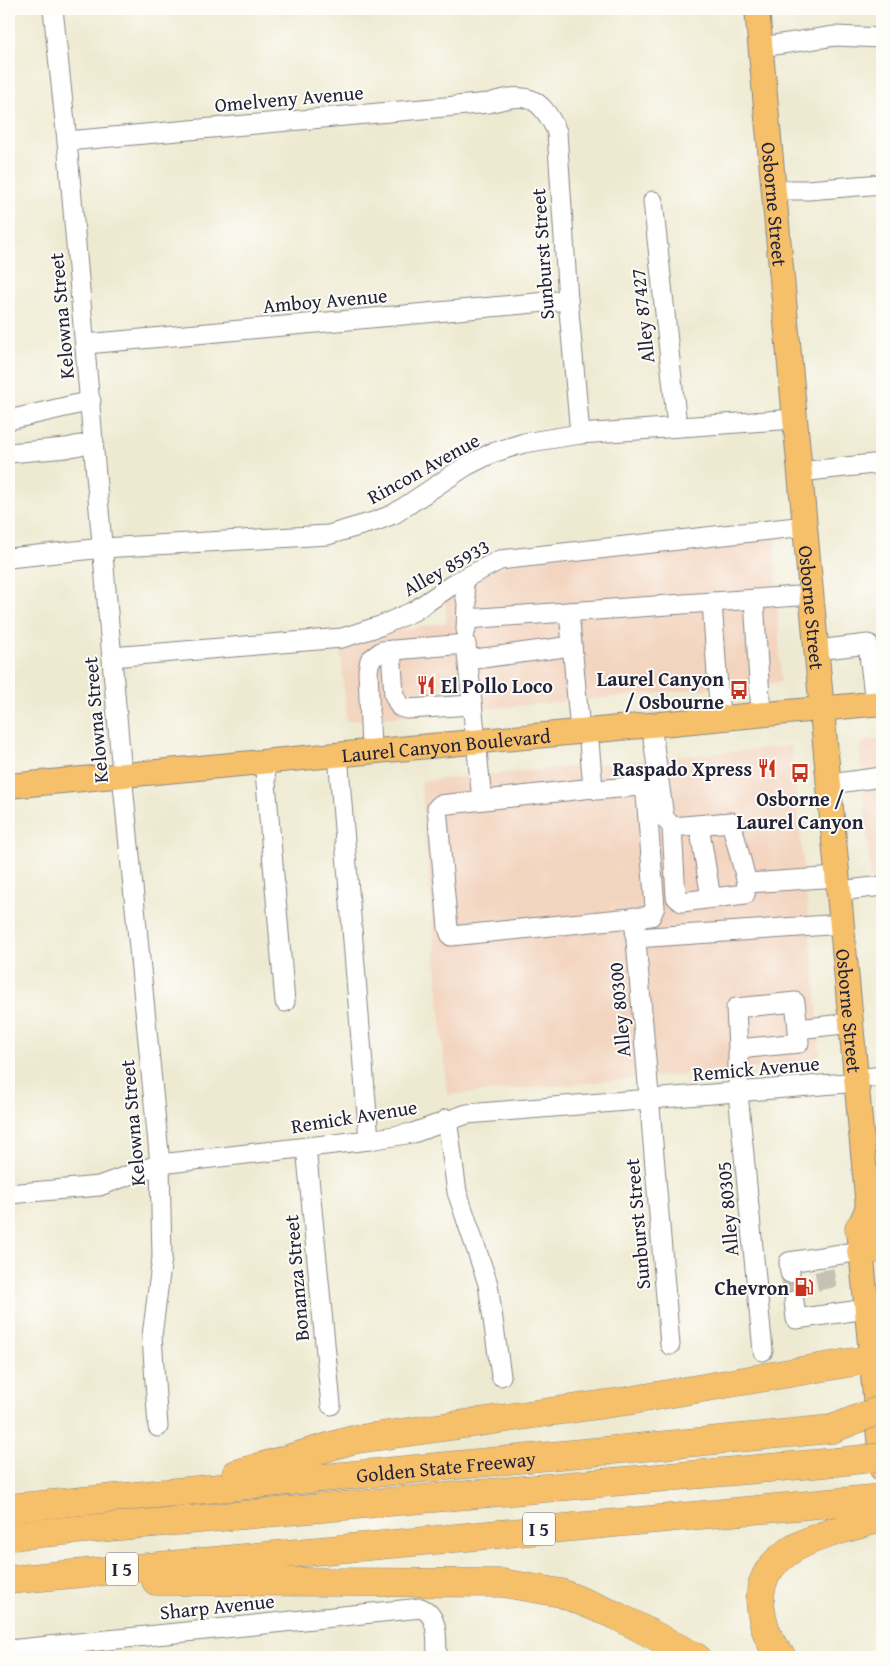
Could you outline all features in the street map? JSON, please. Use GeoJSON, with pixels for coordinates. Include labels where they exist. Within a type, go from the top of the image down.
{"type":"FeatureCollection","features":[{"type":"Feature","properties":{"kind":"highway"},"geometry":{"type":"LineString","coordinates":[[173,1493],[352,1440],[627,1401],[871,1359]]}},
{"type":"Feature","properties":{"kind":"highway"},"geometry":{"type":"LineString","coordinates":[[832,1429],[882,1409]]}},
{"type":"Feature","properties":{"kind":"highway","name":"Golden State Freeway"},"geometry":{"type":"LineString","coordinates":[[9,1508],[882,1424]]}},
{"type":"Feature","properties":{"kind":"highway"},"geometry":{"type":"LineString","coordinates":[[9,1536],[882,1457]]}},
{"type":"Feature","properties":{"kind":"highway","name":"I 5"},"geometry":{"type":"LineString","coordinates":[[9,1580],[235,1557],[843,1500],[882,1498]]}},
{"type":"Feature","properties":{"kind":"highway"},"geometry":{"type":"LineString","coordinates":[[782,1657],[773,1648],[764,1627],[760,1605],[768,1571],[787,1551],[812,1539],[882,1518]]}},
{"type":"Feature","properties":{"kind":"highway"},"geometry":{"type":"LineString","coordinates":[[9,1552],[205,1536],[235,1557]]}},
{"type":"Feature","properties":{"kind":"highway"},"geometry":{"type":"LineString","coordinates":[[9,1580],[503,1583],[561,1593],[615,1615],[696,1657]]}},
{"type":"Feature","properties":{"kind":"main road","name":"Osborne Street"},"geometry":{"type":"LineString","coordinates":[[757,9],[857,1080],[874,1230],[867,1309],[882,1470]]}},
{"type":"Feature","properties":{"kind":"main road","name":"Laurel Canyon Boulevard"},"geometry":{"type":"LineString","coordinates":[[9,786],[264,760],[879,703]]}},
{"type":"Feature","properties":{"kind":"street","name":"Kelowna Street"},"geometry":{"type":"LineString","coordinates":[[53,9],[86,344],[122,774],[160,1164],[162,1258],[152,1336],[158,1427]]}},
{"type":"Feature","properties":{"kind":"street"},"geometry":{"type":"LineString","coordinates":[[761,47],[835,36],[882,38]]}},
{"type":"Feature","properties":{"kind":"street","name":"Omelveny Avenue"},"geometry":{"type":"LineString","coordinates":[[67,141],[479,104],[513,96]]}},
{"type":"Feature","properties":{"kind":"street","name":"Sunburst Street"},"geometry":{"type":"LineString","coordinates":[[513,96],[526,97],[540,105],[550,116],[557,132],[568,300],[580,434]]}},
{"type":"Feature","properties":{"kind":"street"},"geometry":{"type":"LineString","coordinates":[[774,190],[808,190],[882,184]]}},
{"type":"Feature","properties":{"kind":"street","name":"Alley 87427"},"geometry":{"type":"LineString","coordinates":[[652,200],[676,426]]}},
{"type":"Feature","properties":{"kind":"street","name":"Amboy Avenue"},"geometry":{"type":"LineString","coordinates":[[86,344],[568,300]]}},
{"type":"Feature","properties":{"kind":"street"},"geometry":{"type":"LineString","coordinates":[[9,420],[90,401]]}},
{"type":"Feature","properties":{"kind":"street","name":"Rincon Avenue"},"geometry":{"type":"LineString","coordinates":[[9,558],[103,548],[328,535],[394,514],[466,466],[492,453],[524,443],[580,434],[794,418]]}},
{"type":"Feature","properties":{"kind":"street"},"geometry":{"type":"LineString","coordinates":[[9,453],[66,448],[94,442]]}},
{"type":"Feature","properties":{"kind":"street"},"geometry":{"type":"LineString","coordinates":[[800,472],[882,463]]}},
{"type":"Feature","properties":{"kind":"street","name":"Alley 85933"},"geometry":{"type":"LineString","coordinates":[[112,657],[342,638],[380,626],[414,611],[462,580],[500,560],[805,526]]}},
{"type":"Feature","properties":{"kind":"street"},"geometry":{"type":"LineString","coordinates":[[462,580],[467,603],[467,652],[482,800]]}},
{"type":"Feature","properties":{"kind":"street"},"geometry":{"type":"LineString","coordinates":[[467,619],[812,595]]}},
{"type":"Feature","properties":{"kind":"street"},"geometry":{"type":"LineString","coordinates":[[754,599],[761,714]]}},
{"type":"Feature","properties":{"kind":"street"},"geometry":{"type":"LineString","coordinates":[[712,602],[720,718]]}},
{"type":"Feature","properties":{"kind":"street"},"geometry":{"type":"LineString","coordinates":[[569,612],[572,646],[593,788]]}},
{"type":"Feature","properties":{"kind":"street"},"geometry":{"type":"LineString","coordinates":[[817,650],[868,644],[876,661],[879,703]]}},
{"type":"Feature","properties":{"kind":"street"},"geometry":{"type":"LineString","coordinates":[[371,750],[368,671],[370,660],[382,651],[467,652],[572,646]]}},
{"type":"Feature","properties":{"kind":"street"},"geometry":{"type":"LineString","coordinates":[[391,650],[394,695],[400,707],[407,709],[472,705]]}},
{"type":"Feature","properties":{"kind":"street"},"geometry":{"type":"LineString","coordinates":[[651,724],[664,817],[672,827],[676,897],[682,902],[745,894],[747,883],[731,822],[672,827]]}},
{"type":"Feature","properties":{"kind":"street"},"geometry":{"type":"LineString","coordinates":[[338,754],[369,1140]]}},
{"type":"Feature","properties":{"kind":"street"},"geometry":{"type":"LineString","coordinates":[[264,760],[285,1002]]}},
{"type":"Feature","properties":{"kind":"street"},"geometry":{"type":"LineString","coordinates":[[830,784],[882,777]]}},
{"type":"Feature","properties":{"kind":"street"},"geometry":{"type":"LineString","coordinates":[[640,786],[643,788],[646,795],[656,907],[651,916],[451,936],[448,928],[437,808],[440,805],[482,800],[593,788],[597,790],[640,786]]}},
{"type":"Feature","properties":{"kind":"street"},"geometry":{"type":"LineString","coordinates":[[699,825],[711,898]]}},
{"type":"Feature","properties":{"kind":"street"},"geometry":{"type":"LineString","coordinates":[[747,883],[882,886]]}},
{"type":"Feature","properties":{"kind":"street","name":"Alley 80300"},"geometry":{"type":"LineString","coordinates":[[634,917],[649,1099]]}},
{"type":"Feature","properties":{"kind":"street"},"geometry":{"type":"LineString","coordinates":[[636,938],[843,924]]}},
{"type":"Feature","properties":{"kind":"street","name":"Alley 80305"},"geometry":{"type":"LineString","coordinates":[[763,1351],[738,1093],[736,1008],[795,1002],[798,1029]]}},
{"type":"Feature","properties":{"kind":"street"},"geometry":{"type":"LineString","coordinates":[[738,1049],[799,1043],[798,1029],[852,1022]]}},
{"type":"Feature","properties":{"kind":"street","name":"Remick Avenue"},"geometry":{"type":"LineString","coordinates":[[9,1194],[99,1186],[160,1164],[369,1140],[413,1133],[448,1119],[467,1114],[738,1093],[882,1076]]}},
{"type":"Feature","properties":{"kind":"street","name":"Sunburst Street"},"geometry":{"type":"LineString","coordinates":[[649,1099],[670,1345]]}},
{"type":"Feature","properties":{"kind":"street"},"geometry":{"type":"LineString","coordinates":[[448,1119],[457,1192],[488,1284],[501,1376]]}},
{"type":"Feature","properties":{"kind":"street","name":"Bonanza Street"},"geometry":{"type":"LineString","coordinates":[[306,1147],[331,1405]]}},
{"type":"Feature","properties":{"kind":"street"},"geometry":{"type":"LineString","coordinates":[[790,1273],[789,1262],[823,1264],[874,1230]]}},
{"type":"Feature","properties":{"kind":"street"},"geometry":{"type":"LineString","coordinates":[[794,1301],[796,1319],[830,1306],[867,1309]]}},
{"type":"Feature","properties":{"kind":"street","name":"Sharp Avenue"},"geometry":{"type":"LineString","coordinates":[[9,1650],[422,1608],[430,1612],[434,1619],[437,1657]]}},
{"type":"Feature","properties":{"kind":"shaded area"},"geometry":{"type":"Polygon","coordinates":[[[774,534],[781,682],[347,721],[340,644],[390,631],[446,623],[445,598],[486,572],[531,559],[774,534]]]}},
{"type":"Feature","properties":{"kind":"shaded area"},"geometry":{"type":"Polygon","coordinates":[[[882,739],[882,1001],[859,748],[864,741],[882,739]]]}},
{"type":"Feature","properties":{"kind":"shaded area"},"geometry":{"type":"Polygon","coordinates":[[[791,746],[816,992],[820,1055],[815,1063],[447,1095],[421,781],[791,746]]]}},
{"type":"Feature","properties":{"kind":"tunnel"},"geometry":{"type":"LineString","coordinates":[[824,1270],[829,1297]]}},
{"type":"Feature","properties":{"kind":"tunnel"},"geometry":{"type":"LineString","coordinates":[[790,1273],[794,1301]]}},
{"type":"Feature","properties":{"kind":"place","name":"El Pollo Loco"},"geometry":{"type":"Point","coordinates":[426,685]}},
{"type":"Feature","properties":{"kind":"place","name":"Laurel Canyon / Osbourne"},"geometry":{"type":"Point","coordinates":[739,690]}},
{"type":"Feature","properties":{"kind":"place","name":"Raspado Xpress"},"geometry":{"type":"Point","coordinates":[767,768]}},
{"type":"Feature","properties":{"kind":"place","name":"Osborne / Laurel Canyon"},"geometry":{"type":"Point","coordinates":[800,773]}},
{"type":"Feature","properties":{"kind":"place","name":"Chevron"},"geometry":{"type":"Point","coordinates":[804,1287]}}]}
